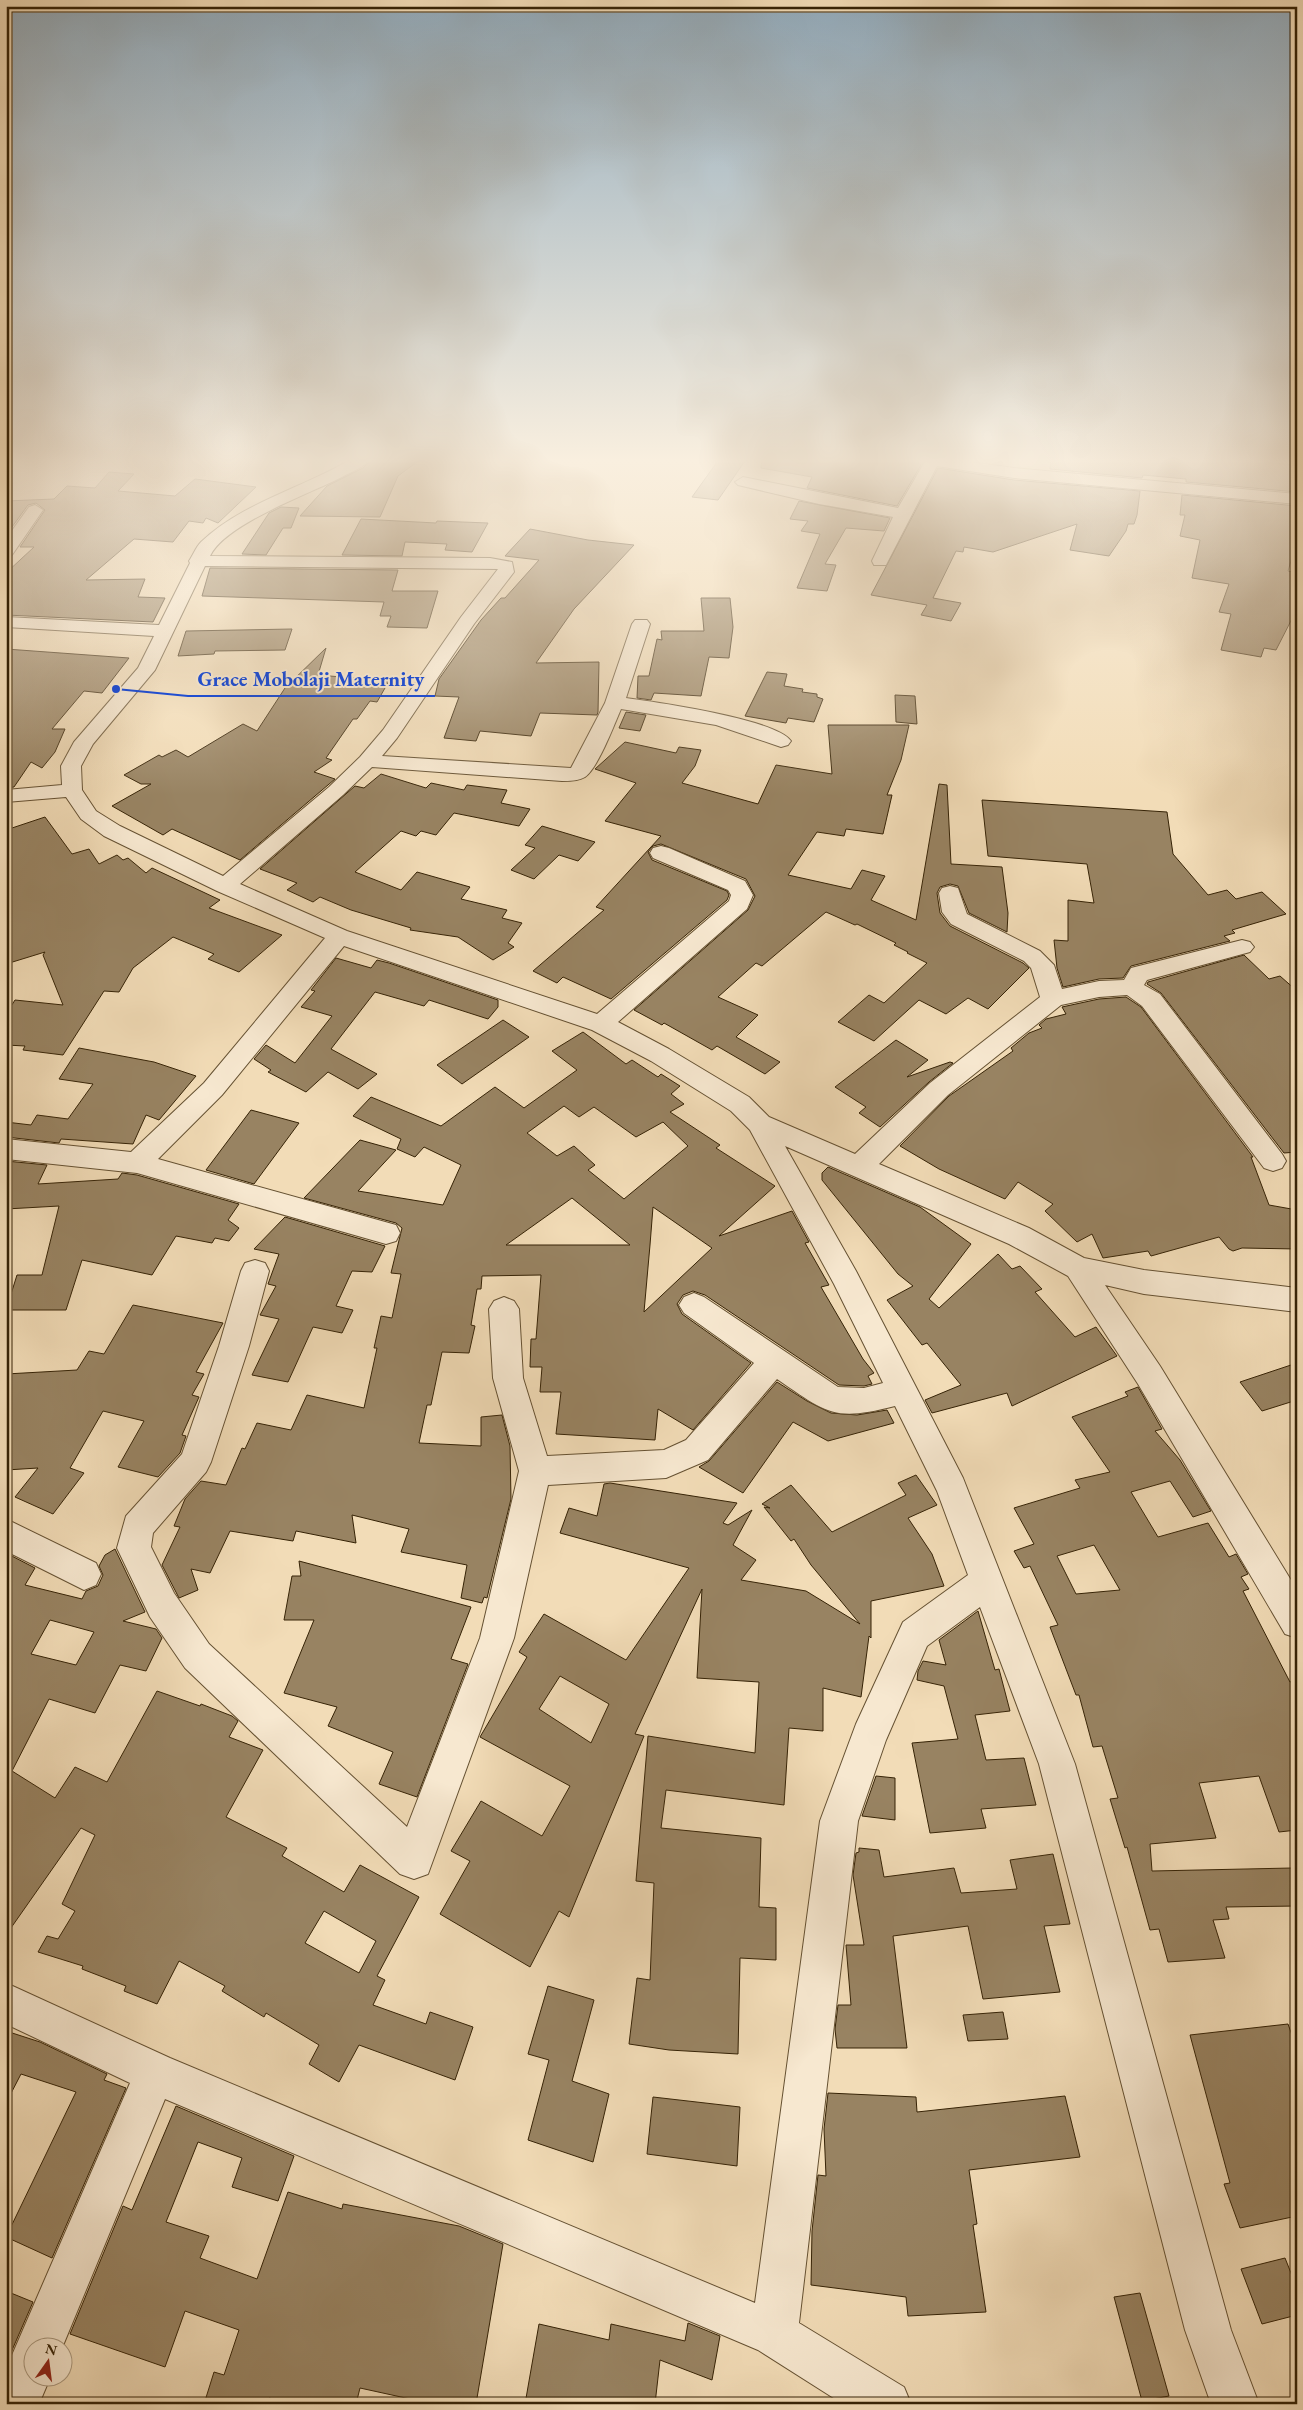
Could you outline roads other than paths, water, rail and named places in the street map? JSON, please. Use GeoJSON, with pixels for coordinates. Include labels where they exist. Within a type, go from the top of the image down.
{"type":"FeatureCollection","features":[{"type":"Feature","properties":{"kind":"street"},"geometry":{"type":"LineString","coordinates":[[193,570],[146,670],[84,742],[71,766],[72,790],[88,815],[112,831],[224,886],[339,936],[601,1024],[660,1055],[740,1104],[760,1124],[846,1279],[952,1488],[1057,1764],[1208,2330],[1236,2404]]}},
{"type":"Feature","properties":{"kind":"street"},"geometry":{"type":"LineString","coordinates":[[224,886],[336,791],[367,761],[390,734],[467,621],[506,570]]}},
{"type":"Feature","properties":{"kind":"street"},"geometry":{"type":"LineString","coordinates":[[6,622],[164,631]]}},
{"type":"Feature","properties":{"kind":"street"},"geometry":{"type":"LineString","coordinates":[[367,761],[562,775],[577,774],[583,768],[615,703],[641,624]]}},
{"type":"Feature","properties":{"kind":"street"},"geometry":{"type":"LineString","coordinates":[[615,703],[690,712],[757,730],[781,741]]}},
{"type":"Feature","properties":{"kind":"street"},"geometry":{"type":"LineString","coordinates":[[6,796],[72,790]]}},
{"type":"Feature","properties":{"kind":"street"},"geometry":{"type":"LineString","coordinates":[[601,1024],[740,904],[742,895],[737,886],[661,853]]}},
{"type":"Feature","properties":{"kind":"street"},"geometry":{"type":"LineString","coordinates":[[950,893],[953,912],[959,918],[1032,956],[1042,965],[1053,999]]}},
{"type":"Feature","properties":{"kind":"street"},"geometry":{"type":"LineString","coordinates":[[137,1163],[213,1089],[339,936]]}},
{"type":"Feature","properties":{"kind":"street"},"geometry":{"type":"LineString","coordinates":[[1131,988],[1139,974],[1242,947]]}},
{"type":"Feature","properties":{"kind":"street"},"geometry":{"type":"LineString","coordinates":[[859,1167],[939,1089],[1053,999],[1099,989],[1131,988],[1151,1000],[1273,1161]]}},
{"type":"Feature","properties":{"kind":"street"},"geometry":{"type":"LineString","coordinates":[[760,1124],[1019,1236],[1078,1268],[1144,1282],[1297,1300]]}},
{"type":"Feature","properties":{"kind":"street"},"geometry":{"type":"LineString","coordinates":[[6,1149],[137,1163],[386,1234]]}},
{"type":"Feature","properties":{"kind":"street"},"geometry":{"type":"LineString","coordinates":[[1078,1268],[1149,1375],[1297,1622]]}},
{"type":"Feature","properties":{"kind":"street"},"geometry":{"type":"LineString","coordinates":[[255,1271],[234,1346],[195,1462],[138,1527],[134,1548],[162,1605],[197,1656],[414,1860],[497,1638],[535,1471],[508,1378],[504,1309]]}},
{"type":"Feature","properties":{"kind":"street"},"geometry":{"type":"LineString","coordinates":[[694,1305],[774,1362],[833,1400],[864,1401],[903,1391]]}},
{"type":"Feature","properties":{"kind":"street"},"geometry":{"type":"LineString","coordinates":[[535,1471],[666,1464],[697,1450],[774,1362]]}},
{"type":"Feature","properties":{"kind":"street"},"geometry":{"type":"LineString","coordinates":[[6,1534],[84,1574]]}},
{"type":"Feature","properties":{"kind":"street"},"geometry":{"type":"LineString","coordinates":[[774,2334],[839,1821],[869,1737],[916,1634],[987,1582]]}},
{"type":"Feature","properties":{"kind":"street"},"geometry":{"type":"LineString","coordinates":[[6,2003],[155,2073],[774,2334],[887,2404]]}},
{"type":"Feature","properties":{"kind":"street"},"geometry":{"type":"LineString","coordinates":[[43,2338],[155,2073]]}},
{"type":"Feature","properties":{"kind":"street"},"geometry":{"type":"LineString","coordinates":[[16,2404],[22,2388]]}},
{"type":"Feature","properties":{"kind":"place","name":"Grace Mobolaji Maternity"},"geometry":{"type":"Point","coordinates":[116,689]}}]}
